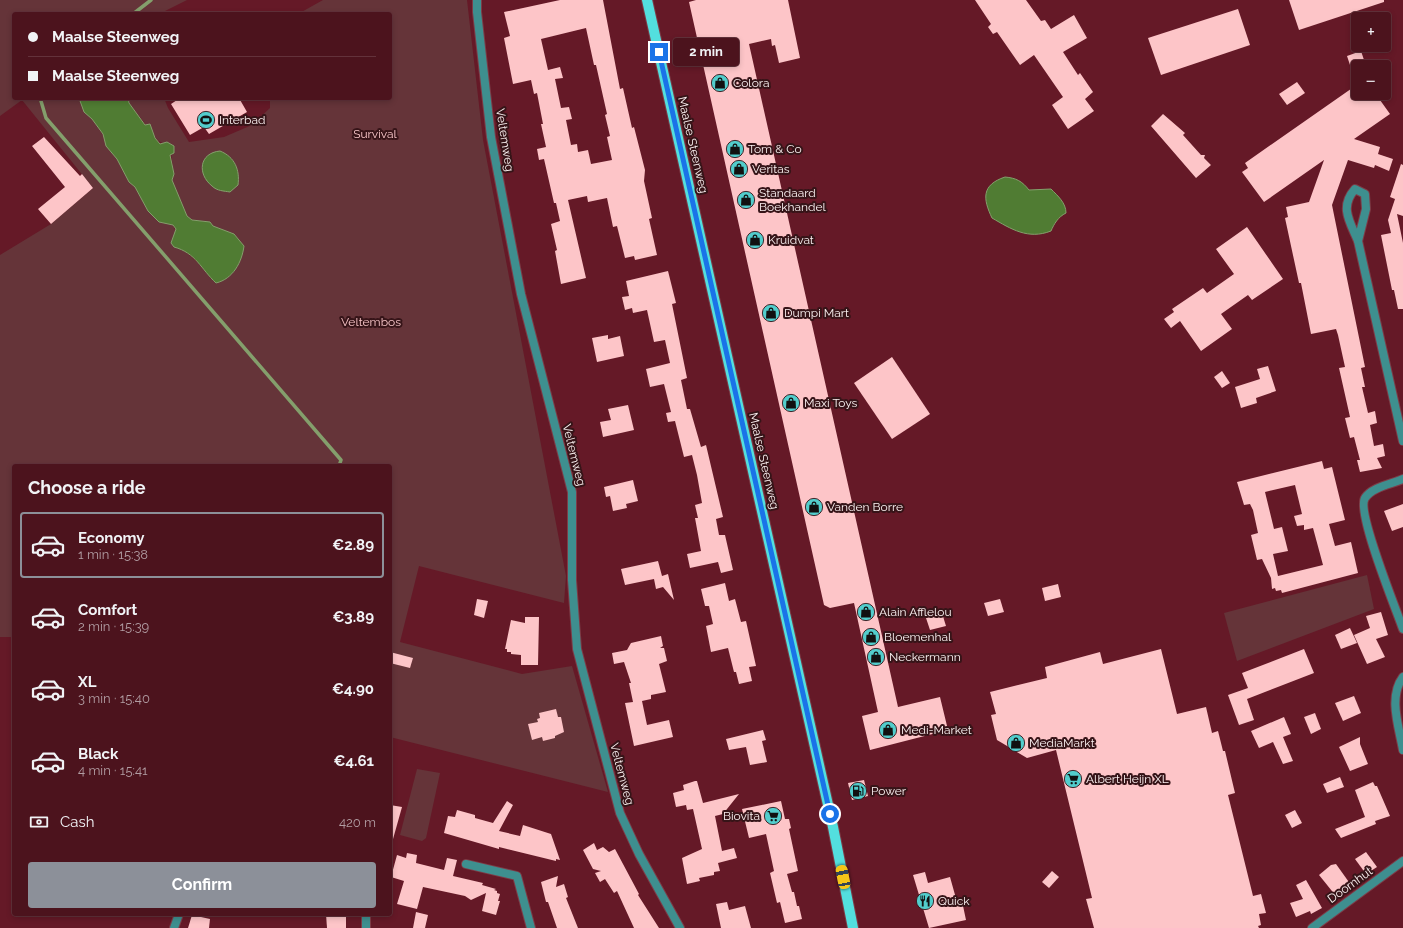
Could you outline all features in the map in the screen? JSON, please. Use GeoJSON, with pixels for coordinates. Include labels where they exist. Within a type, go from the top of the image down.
{"type":"FeatureCollection","features":[{"type":"Feature","properties":{"kind":"main road","name":"Maalse Steenweg"},"geometry":{"type":"LineString","coordinates":[[647,0],[834,827],[853,928]]}},
{"type":"Feature","properties":{"kind":"street","name":"Veltemweg"},"geometry":{"type":"LineString","coordinates":[[477,0],[477,12],[491,137],[521,294],[572,492],[572,580],[577,649],[620,812],[639,854],[680,928]]}},
{"type":"Feature","properties":{"kind":"street"},"geometry":{"type":"LineString","coordinates":[[1358,241],[1366,209],[1365,194],[1355,189],[1349,196],[1345,210],[1358,241],[1403,441]]}},
{"type":"Feature","properties":{"kind":"street"},"geometry":{"type":"LineString","coordinates":[[1403,479],[1368,494],[1362,504],[1366,525],[1403,628]]}},
{"type":"Feature","properties":{"kind":"street"},"geometry":{"type":"LineString","coordinates":[[1403,677],[1395,691],[1403,750]]}},
{"type":"Feature","properties":{"kind":"street","name":"Doornhut"},"geometry":{"type":"LineString","coordinates":[[1312,928],[1403,862]]}},
{"type":"Feature","properties":{"kind":"street"},"geometry":{"type":"LineString","coordinates":[[466,864],[517,876],[532,928]]}},
{"type":"Feature","properties":{"kind":"street"},"geometry":{"type":"LineString","coordinates":[[174,928],[178,916]]}},
{"type":"Feature","properties":{"kind":"street"},"geometry":{"type":"LineString","coordinates":[[366,916],[366,928]]}},
{"type":"Feature","properties":{"kind":"green space","name":"Veltembos"},"geometry":{"type":"Polygon","coordinates":[[[0,0],[187,0],[163,12],[12,12],[12,100],[22,100],[0,116],[0,0]]]}},
{"type":"Feature","properties":{"kind":"green space","name":"Veltembos"},"geometry":{"type":"Polygon","coordinates":[[[323,0],[467,0],[483,140],[566,576],[564,603],[419,566],[400,642],[522,674],[572,666],[608,792],[392,738],[392,464],[12,464],[12,637],[0,637],[0,255],[51,224],[93,188],[22,100],[80,100],[84,112],[92,119],[103,135],[106,146],[117,159],[129,182],[135,187],[148,211],[159,222],[173,225],[176,232],[173,237],[177,243],[207,273],[211,279],[230,271],[238,265],[241,260],[244,246],[234,234],[213,226],[210,222],[192,220],[187,216],[172,180],[172,146],[157,140],[150,124],[146,125],[128,100],[165,100],[168,108],[189,142],[224,137],[252,125],[270,108],[270,100],[392,100],[392,12],[302,12],[323,0]]]}},
{"type":"Feature","properties":{"kind":"green space"},"geometry":{"type":"Polygon","coordinates":[[[1367,575],[1374,609],[1237,661],[1224,613],[1367,575]]]}},
{"type":"Feature","properties":{"kind":"green space"},"geometry":{"type":"Polygon","coordinates":[[[417,769],[440,773],[426,838],[422,841],[400,835],[417,769]]]}},
{"type":"Feature","properties":{"kind":"shaded area"},"geometry":{"type":"Polygon","coordinates":[[[80,100],[128,100],[145,125],[150,124],[155,138],[160,144],[167,142],[174,146],[174,153],[170,155],[174,174],[172,180],[187,216],[192,220],[210,222],[213,226],[234,234],[244,246],[239,264],[232,274],[216,283],[193,257],[188,253],[174,247],[171,243],[176,229],[173,225],[159,222],[148,211],[135,187],[129,182],[117,159],[106,146],[103,134],[92,119],[84,112],[80,100]]]}},
{"type":"Feature","properties":{"kind":"shaded area"},"geometry":{"type":"Polygon","coordinates":[[[220,151],[233,160],[237,169],[238,185],[230,192],[214,188],[207,181],[202,170],[204,160],[213,153],[220,151]]]}},
{"type":"Feature","properties":{"kind":"shaded area"},"geometry":{"type":"Polygon","coordinates":[[[1005,177],[1018,180],[1029,190],[1051,189],[1059,197],[1065,206],[1066,213],[1057,221],[1051,231],[1027,234],[1006,226],[992,218],[987,205],[986,193],[992,184],[1005,177]]]}},
{"type":"Feature","properties":{"kind":"building"},"geometry":{"type":"Polygon","coordinates":[[[560,0],[603,0],[620,89],[623,88],[632,128],[634,127],[645,170],[644,181],[652,218],[649,219],[657,255],[635,260],[634,256],[625,258],[617,226],[613,227],[607,198],[588,202],[587,196],[568,200],[586,278],[561,284],[555,251],[557,250],[551,224],[560,221],[556,203],[554,203],[544,159],[539,160],[537,149],[546,147],[537,93],[534,94],[531,80],[513,84],[504,38],[510,36],[504,12],[560,0]],[[586,28],[541,39],[548,70],[560,67],[563,78],[555,79],[561,108],[569,107],[572,119],[566,120],[571,145],[577,144],[578,152],[588,150],[591,164],[612,160],[607,137],[610,136],[605,115],[607,114],[596,65],[594,65],[586,28]]]}},
{"type":"Feature","properties":{"kind":"building"},"geometry":{"type":"Polygon","coordinates":[[[696,0],[788,0],[800,58],[779,63],[775,45],[772,46],[771,39],[749,44],[898,707],[940,697],[948,730],[870,750],[862,716],[878,712],[854,603],[830,608],[824,605],[689,2],[696,0]]]}},
{"type":"Feature","properties":{"kind":"building"},"geometry":{"type":"Polygon","coordinates":[[[975,0],[1026,0],[1041,21],[1045,20],[1051,29],[1074,15],[1087,38],[1063,52],[1078,75],[1080,73],[1093,92],[1085,99],[1094,111],[1068,129],[1052,105],[1063,97],[1034,55],[1020,65],[997,32],[993,34],[988,27],[991,24],[975,0]]]}},
{"type":"Feature","properties":{"kind":"building"},"geometry":{"type":"Polygon","coordinates":[[[1289,0],[1384,0],[1384,2],[1299,30],[1289,0]]]}},
{"type":"Feature","properties":{"kind":"building"},"geometry":{"type":"Polygon","coordinates":[[[1238,9],[1250,45],[1161,75],[1148,38],[1238,9]]]}},
{"type":"Feature","properties":{"kind":"building"},"geometry":{"type":"Polygon","coordinates":[[[1361,52],[1364,60],[1351,60],[1351,68],[1347,56],[1361,52]]]}},
{"type":"Feature","properties":{"kind":"building"},"geometry":{"type":"Polygon","coordinates":[[[1297,82],[1305,93],[1287,105],[1279,94],[1297,82]]]}},
{"type":"Feature","properties":{"kind":"building"},"geometry":{"type":"Polygon","coordinates":[[[1351,89],[1351,100],[1380,100],[1390,114],[1354,139],[1380,147],[1378,154],[1393,159],[1389,171],[1375,165],[1374,168],[1348,160],[1332,205],[1365,367],[1361,368],[1365,387],[1362,387],[1368,413],[1375,411],[1377,423],[1370,425],[1374,446],[1383,444],[1385,456],[1377,458],[1382,468],[1360,472],[1357,460],[1360,460],[1354,437],[1350,438],[1345,418],[1350,417],[1339,368],[1345,367],[1338,335],[1336,329],[1311,334],[1301,283],[1299,283],[1285,218],[1288,217],[1286,207],[1309,202],[1324,160],[1264,202],[1242,172],[1248,168],[1245,163],[1351,89]]]}},
{"type":"Feature","properties":{"kind":"building","name":"Interbad"},"geometry":{"type":"Polygon","coordinates":[[[177,100],[240,100],[247,112],[209,134],[204,127],[190,135],[171,104],[177,100]]]}},
{"type":"Feature","properties":{"kind":"building"},"geometry":{"type":"Polygon","coordinates":[[[1163,114],[1185,133],[1183,135],[1201,155],[1205,155],[1204,158],[1211,165],[1196,178],[1151,126],[1163,114]]]}},
{"type":"Feature","properties":{"kind":"building"},"geometry":{"type":"Polygon","coordinates":[[[44,137],[80,176],[82,174],[93,188],[51,224],[38,209],[65,187],[32,146],[44,137]]]}},
{"type":"Feature","properties":{"kind":"building"},"geometry":{"type":"Polygon","coordinates":[[[1401,164],[1403,165],[1403,216],[1397,214],[1403,243],[1403,309],[1398,309],[1394,290],[1392,290],[1381,235],[1391,233],[1388,220],[1395,199],[1390,197],[1401,164]]]}},
{"type":"Feature","properties":{"kind":"building"},"geometry":{"type":"Polygon","coordinates":[[[1247,227],[1283,279],[1252,300],[1248,295],[1221,314],[1232,329],[1201,351],[1180,321],[1171,328],[1164,319],[1174,312],[1172,309],[1203,288],[1207,293],[1234,274],[1216,249],[1247,227]]]}},
{"type":"Feature","properties":{"kind":"building"},"geometry":{"type":"Polygon","coordinates":[[[668,271],[676,303],[672,304],[687,378],[681,380],[687,409],[690,409],[701,447],[706,445],[723,517],[716,519],[719,535],[725,535],[733,570],[721,573],[718,562],[690,568],[687,554],[701,551],[695,518],[698,518],[695,505],[702,503],[697,475],[692,455],[684,457],[675,421],[668,422],[666,413],[671,412],[664,384],[650,387],[646,369],[670,363],[665,340],[654,342],[647,310],[633,313],[632,308],[625,310],[622,297],[629,296],[626,281],[668,271]]]}},
{"type":"Feature","properties":{"kind":"building"},"geometry":{"type":"Polygon","coordinates":[[[608,335],[608,339],[620,336],[624,356],[597,362],[592,338],[608,335]]]}},
{"type":"Feature","properties":{"kind":"building"},"geometry":{"type":"Polygon","coordinates":[[[892,357],[930,414],[892,439],[854,383],[892,357]]]}},
{"type":"Feature","properties":{"kind":"building"},"geometry":{"type":"Polygon","coordinates":[[[1268,366],[1276,391],[1256,398],[1257,403],[1241,408],[1235,387],[1260,379],[1257,369],[1268,366]]]}},
{"type":"Feature","properties":{"kind":"building"},"geometry":{"type":"Polygon","coordinates":[[[1222,371],[1230,383],[1222,388],[1214,377],[1222,371]]]}},
{"type":"Feature","properties":{"kind":"building"},"geometry":{"type":"Polygon","coordinates":[[[628,405],[634,430],[603,437],[600,422],[611,420],[608,409],[628,405]]]}},
{"type":"Feature","properties":{"kind":"building"},"geometry":{"type":"Polygon","coordinates":[[[1322,461],[1324,469],[1332,467],[1345,520],[1329,524],[1335,546],[1351,542],[1358,573],[1282,593],[1281,590],[1276,591],[1275,588],[1272,589],[1271,578],[1262,559],[1257,560],[1251,535],[1258,533],[1253,510],[1250,504],[1244,505],[1237,482],[1322,461]],[[1295,485],[1265,492],[1274,529],[1282,527],[1288,551],[1273,554],[1278,576],[1323,565],[1313,528],[1304,530],[1304,525],[1297,526],[1294,516],[1302,514],[1295,485]]]}},
{"type":"Feature","properties":{"kind":"building"},"geometry":{"type":"Polygon","coordinates":[[[633,480],[638,501],[626,504],[627,508],[613,511],[610,496],[606,497],[604,487],[633,480]]]}},
{"type":"Feature","properties":{"kind":"building"},"geometry":{"type":"Polygon","coordinates":[[[1403,504],[1403,527],[1392,531],[1384,511],[1403,504]]]}},
{"type":"Feature","properties":{"kind":"building"},"geometry":{"type":"Polygon","coordinates":[[[658,561],[662,576],[668,574],[674,600],[663,587],[656,589],[654,579],[625,585],[621,569],[658,561]]]}},
{"type":"Feature","properties":{"kind":"building"},"geometry":{"type":"Polygon","coordinates":[[[725,583],[729,601],[735,599],[741,622],[746,621],[756,666],[749,667],[752,681],[739,684],[736,672],[734,672],[728,648],[711,652],[706,626],[713,624],[709,606],[705,606],[701,589],[725,583]]]}},
{"type":"Feature","properties":{"kind":"building"},"geometry":{"type":"Polygon","coordinates":[[[1058,584],[1061,597],[1045,601],[1042,588],[1058,584]]]}},
{"type":"Feature","properties":{"kind":"building"},"geometry":{"type":"Polygon","coordinates":[[[477,599],[488,601],[484,618],[474,615],[477,599]]]}},
{"type":"Feature","properties":{"kind":"building"},"geometry":{"type":"Polygon","coordinates":[[[1000,599],[1004,612],[988,616],[984,603],[1000,599]]]}},
{"type":"Feature","properties":{"kind":"building"},"geometry":{"type":"Polygon","coordinates":[[[1381,612],[1388,635],[1376,639],[1385,657],[1367,664],[1354,635],[1370,628],[1366,616],[1381,612]]]}},
{"type":"Feature","properties":{"kind":"building"},"geometry":{"type":"Polygon","coordinates":[[[942,613],[946,626],[930,630],[926,618],[942,613]]]}},
{"type":"Feature","properties":{"kind":"building"},"geometry":{"type":"Polygon","coordinates":[[[525,617],[539,617],[538,665],[521,665],[521,655],[511,654],[511,652],[507,652],[507,649],[505,649],[511,620],[525,623],[525,617]]]}},
{"type":"Feature","properties":{"kind":"building"},"geometry":{"type":"Polygon","coordinates":[[[1350,628],[1357,643],[1341,649],[1335,635],[1350,628]]]}},
{"type":"Feature","properties":{"kind":"building"},"geometry":{"type":"Polygon","coordinates":[[[661,636],[663,646],[660,648],[664,648],[667,661],[659,664],[666,692],[651,695],[651,699],[642,701],[647,725],[669,720],[673,737],[634,746],[625,703],[633,702],[629,683],[631,683],[624,662],[614,664],[612,653],[627,650],[631,643],[661,636]]]}},
{"type":"Feature","properties":{"kind":"building"},"geometry":{"type":"Polygon","coordinates":[[[1161,649],[1177,714],[1206,707],[1212,733],[1218,731],[1223,751],[1225,751],[1235,793],[1228,795],[1253,896],[1261,894],[1266,913],[1259,914],[1261,925],[1258,926],[1259,928],[1094,928],[1086,899],[1092,898],[1056,750],[1027,758],[997,740],[991,715],[996,714],[990,692],[1047,678],[1045,667],[1100,652],[1103,664],[1161,649]]]}},
{"type":"Feature","properties":{"kind":"building"},"geometry":{"type":"Polygon","coordinates":[[[1304,649],[1314,673],[1247,699],[1254,720],[1239,725],[1228,695],[1248,688],[1242,673],[1304,649]]]}},
{"type":"Feature","properties":{"kind":"building"},"geometry":{"type":"Polygon","coordinates":[[[392,653],[413,658],[410,668],[392,664],[392,653]]]}},
{"type":"Feature","properties":{"kind":"building"},"geometry":{"type":"Polygon","coordinates":[[[1354,696],[1361,713],[1343,721],[1335,703],[1354,696]]]}},
{"type":"Feature","properties":{"kind":"building"},"geometry":{"type":"Polygon","coordinates":[[[556,709],[558,717],[561,717],[564,732],[555,736],[555,738],[543,741],[542,737],[532,740],[528,724],[538,722],[537,719],[540,718],[539,713],[556,709]]]}},
{"type":"Feature","properties":{"kind":"building"},"geometry":{"type":"Polygon","coordinates":[[[1315,713],[1321,729],[1311,734],[1304,717],[1315,713]]]}},
{"type":"Feature","properties":{"kind":"building"},"geometry":{"type":"Polygon","coordinates":[[[1284,717],[1291,734],[1283,737],[1293,761],[1283,764],[1273,742],[1259,748],[1251,731],[1284,717]]]}},
{"type":"Feature","properties":{"kind":"building"},"geometry":{"type":"Polygon","coordinates":[[[763,730],[766,740],[762,741],[767,762],[750,765],[746,747],[729,750],[726,739],[763,730]]]}},
{"type":"Feature","properties":{"kind":"building"},"geometry":{"type":"Polygon","coordinates":[[[1360,737],[1360,744],[1368,764],[1350,771],[1339,747],[1360,737]]]}},
{"type":"Feature","properties":{"kind":"building"},"geometry":{"type":"Polygon","coordinates":[[[1340,777],[1344,787],[1327,793],[1323,784],[1340,777]]]}},
{"type":"Feature","properties":{"kind":"building"},"geometry":{"type":"Polygon","coordinates":[[[864,780],[868,796],[852,800],[848,783],[864,780]]]}},
{"type":"Feature","properties":{"kind":"building"},"geometry":{"type":"Polygon","coordinates":[[[697,781],[703,803],[739,794],[723,814],[715,816],[722,851],[734,848],[737,858],[718,863],[720,871],[714,872],[714,875],[699,878],[700,881],[687,884],[682,858],[702,849],[693,809],[687,810],[686,805],[676,807],[673,793],[684,790],[683,785],[697,781]]]}},
{"type":"Feature","properties":{"kind":"building"},"geometry":{"type":"Polygon","coordinates":[[[1373,782],[1375,786],[1377,786],[1390,816],[1375,821],[1376,824],[1341,838],[1335,829],[1365,817],[1355,790],[1373,782]]]}},
{"type":"Feature","properties":{"kind":"building"},"geometry":{"type":"Polygon","coordinates":[[[507,801],[513,805],[499,831],[520,836],[523,825],[551,834],[560,860],[556,859],[556,861],[499,847],[499,849],[444,833],[448,816],[455,817],[457,810],[475,815],[475,818],[493,823],[507,801]]]}},
{"type":"Feature","properties":{"kind":"building"},"geometry":{"type":"Polygon","coordinates":[[[781,801],[785,819],[789,819],[791,828],[789,829],[798,871],[787,874],[792,892],[794,892],[797,906],[799,906],[802,919],[785,923],[780,902],[777,903],[770,873],[774,871],[766,834],[749,838],[742,809],[781,801]]]}},
{"type":"Feature","properties":{"kind":"building"},"geometry":{"type":"Polygon","coordinates":[[[392,805],[402,807],[392,839],[392,805]]]}},
{"type":"Feature","properties":{"kind":"building"},"geometry":{"type":"Polygon","coordinates":[[[1295,810],[1302,823],[1292,828],[1285,815],[1295,810]]]}},
{"type":"Feature","properties":{"kind":"building"},"geometry":{"type":"Polygon","coordinates":[[[594,843],[597,850],[603,847],[609,852],[615,849],[639,894],[638,895],[659,928],[634,928],[617,891],[614,893],[605,879],[600,882],[595,873],[601,871],[593,869],[583,850],[594,843]]]}},
{"type":"Feature","properties":{"kind":"building"},"geometry":{"type":"Polygon","coordinates":[[[1366,852],[1377,867],[1366,874],[1355,859],[1366,852]]]}},
{"type":"Feature","properties":{"kind":"building"},"geometry":{"type":"Polygon","coordinates":[[[407,853],[417,855],[416,863],[444,870],[447,858],[457,860],[453,876],[483,883],[482,885],[496,889],[494,890],[500,894],[498,901],[500,901],[496,915],[482,911],[486,893],[471,900],[465,896],[423,887],[417,909],[397,904],[404,881],[392,877],[392,873],[397,855],[406,858],[407,853]]]}},
{"type":"Feature","properties":{"kind":"building"},"geometry":{"type":"Polygon","coordinates":[[[1336,864],[1351,885],[1336,896],[1319,875],[1331,865],[1336,864]]]}},
{"type":"Feature","properties":{"kind":"building"},"geometry":{"type":"Polygon","coordinates":[[[1052,871],[1059,877],[1049,888],[1042,882],[1052,871]]]}},
{"type":"Feature","properties":{"kind":"building"},"geometry":{"type":"Polygon","coordinates":[[[925,872],[928,883],[950,877],[957,902],[962,901],[966,920],[929,928],[913,875],[925,872]]]}},
{"type":"Feature","properties":{"kind":"building"},"geometry":{"type":"Polygon","coordinates":[[[558,876],[556,887],[564,884],[568,897],[566,898],[578,928],[557,928],[548,902],[546,902],[541,882],[558,876]]]}},
{"type":"Feature","properties":{"kind":"building"},"geometry":{"type":"Polygon","coordinates":[[[1306,880],[1322,908],[1311,914],[1310,911],[1296,917],[1290,903],[1303,899],[1296,885],[1306,880]]]}},
{"type":"Feature","properties":{"kind":"building"},"geometry":{"type":"Polygon","coordinates":[[[727,902],[729,910],[745,906],[751,928],[721,928],[716,904],[727,902]]]}},
{"type":"Feature","properties":{"kind":"building"},"geometry":{"type":"Polygon","coordinates":[[[416,912],[428,915],[425,928],[413,928],[416,912]]]}},
{"type":"Feature","properties":{"kind":"building"},"geometry":{"type":"Polygon","coordinates":[[[192,916],[210,919],[209,928],[188,928],[192,916]]]}},
{"type":"Feature","properties":{"kind":"building"},"geometry":{"type":"Polygon","coordinates":[[[326,916],[346,916],[346,928],[327,928],[326,916]]]}},
{"type":"Feature","properties":{"kind":"waterway"},"geometry":{"type":"LineString","coordinates":[[136,12],[151,0]]}},
{"type":"Feature","properties":{"kind":"waterway"},"geometry":{"type":"LineString","coordinates":[[41,100],[46,118],[341,460],[340,464]]}},
{"type":"Feature","properties":{"kind":"place","name":"Colora"},"geometry":{"type":"Point","coordinates":[720,83]}},
{"type":"Feature","properties":{"kind":"place","name":"Interbad"},"geometry":{"type":"Point","coordinates":[206,120]}},
{"type":"Feature","properties":{"kind":"place","name":"Tom & Co"},"geometry":{"type":"Point","coordinates":[735,149]}},
{"type":"Feature","properties":{"kind":"place","name":"Veritas"},"geometry":{"type":"Point","coordinates":[739,169]}},
{"type":"Feature","properties":{"kind":"place","name":"Standaard Boekhandel"},"geometry":{"type":"Point","coordinates":[746,200]}},
{"type":"Feature","properties":{"kind":"place","name":"Kruidvat"},"geometry":{"type":"Point","coordinates":[755,240]}},
{"type":"Feature","properties":{"kind":"place","name":"Dumpi Mart"},"geometry":{"type":"Point","coordinates":[771,313]}},
{"type":"Feature","properties":{"kind":"place","name":"Maxi Toys"},"geometry":{"type":"Point","coordinates":[791,403]}},
{"type":"Feature","properties":{"kind":"place","name":"Vanden Borre"},"geometry":{"type":"Point","coordinates":[814,507]}},
{"type":"Feature","properties":{"kind":"place","name":"Alain Afflelou"},"geometry":{"type":"Point","coordinates":[866,612]}},
{"type":"Feature","properties":{"kind":"place","name":"Bloemenhal"},"geometry":{"type":"Point","coordinates":[871,637]}},
{"type":"Feature","properties":{"kind":"place","name":"Neckermann"},"geometry":{"type":"Point","coordinates":[876,657]}},
{"type":"Feature","properties":{"kind":"place","name":"Medi-Market"},"geometry":{"type":"Point","coordinates":[888,730]}},
{"type":"Feature","properties":{"kind":"place","name":"MediaMarkt"},"geometry":{"type":"Point","coordinates":[1016,743]}},
{"type":"Feature","properties":{"kind":"place","name":"Albert Heijn XL"},"geometry":{"type":"Point","coordinates":[1073,779]}},
{"type":"Feature","properties":{"kind":"place","name":"Power"},"geometry":{"type":"Point","coordinates":[858,791]}},
{"type":"Feature","properties":{"kind":"place","name":"Biovita"},"geometry":{"type":"Point","coordinates":[773,816]}},
{"type":"Feature","properties":{"kind":"place","name":"Quick"},"geometry":{"type":"Point","coordinates":[925,901]}},
{"type":"Feature","properties":{"kind":"route"},"geometry":{"type":"LineString","coordinates":[[659,52],[830,814]]}},
{"type":"Feature","properties":{"kind":"park label","name":"Survival"},"geometry":{"type":"Point","coordinates":[375,134]}}]}
